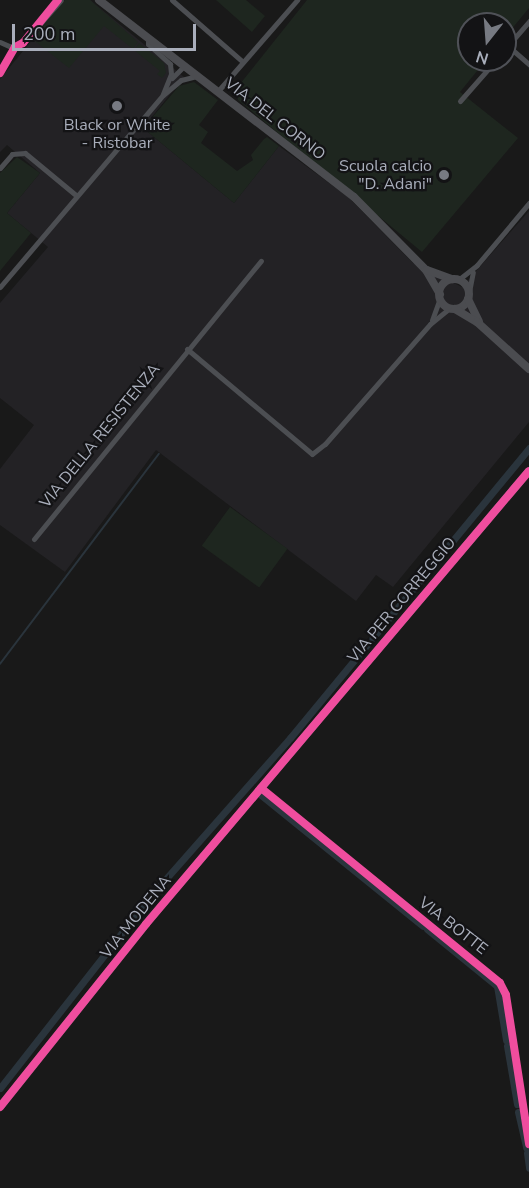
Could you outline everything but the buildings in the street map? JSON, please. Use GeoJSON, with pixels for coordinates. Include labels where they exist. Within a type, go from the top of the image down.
{"type":"FeatureCollection","features":[{"type":"Feature","properties":{"kind":"street","name":"VIA DEL CORNO"},"geometry":{"type":"LineString","coordinates":[[99,0],[354,197],[426,270],[440,296],[452,308],[485,330],[529,369]]}},
{"type":"Feature","properties":{"kind":"street"},"geometry":{"type":"LineString","coordinates":[[172,0],[243,62]]}},
{"type":"Feature","properties":{"kind":"street"},"geometry":{"type":"LineString","coordinates":[[0,73],[15,47],[23,43],[59,1]]}},
{"type":"Feature","properties":{"kind":"street"},"geometry":{"type":"LineString","coordinates":[[218,92],[295,1]]}},
{"type":"Feature","properties":{"kind":"street"},"geometry":{"type":"LineString","coordinates":[[517,35],[529,21]]}},
{"type":"Feature","properties":{"kind":"street"},"geometry":{"type":"LineString","coordinates":[[148,38],[148,44],[170,64],[171,74],[163,96]]}},
{"type":"Feature","properties":{"kind":"street"},"geometry":{"type":"LineString","coordinates":[[0,42],[15,47]]}},
{"type":"Feature","properties":{"kind":"street"},"geometry":{"type":"LineString","coordinates":[[163,96],[173,76],[184,66]]}},
{"type":"Feature","properties":{"kind":"street"},"geometry":{"type":"LineString","coordinates":[[460,101],[485,72]]}},
{"type":"Feature","properties":{"kind":"street"},"geometry":{"type":"LineString","coordinates":[[0,287],[163,96],[181,80],[197,76]]}},
{"type":"Feature","properties":{"kind":"street"},"geometry":{"type":"LineString","coordinates":[[0,168],[12,154],[25,153],[77,196]]}},
{"type":"Feature","properties":{"kind":"street"},"geometry":{"type":"LineString","coordinates":[[187,349],[312,454],[325,444],[430,324],[469,296],[468,283],[477,265],[529,203]]}},
{"type":"Feature","properties":{"kind":"street","name":"VIA DELLA RESISTENZA"},"geometry":{"type":"LineString","coordinates":[[34,539],[261,261]]}},
{"type":"Feature","properties":{"kind":"street"},"geometry":{"type":"LineString","coordinates":[[430,324],[441,287],[477,265]]}},
{"type":"Feature","properties":{"kind":"street","name":"VIA DEL CORNO"},"geometry":{"type":"LineString","coordinates":[[426,270],[455,280],[469,296],[485,330]]}},
{"type":"Feature","properties":{"kind":"street","name":"VIA PER CORREGGIO"},"geometry":{"type":"LineString","coordinates":[[296,747],[529,471]]}},
{"type":"Feature","properties":{"kind":"street","name":"VIA MODENA"},"geometry":{"type":"LineString","coordinates":[[0,1107],[296,747]]}},
{"type":"Feature","properties":{"kind":"street","name":"VIA BOTTE"},"geometry":{"type":"LineString","coordinates":[[261,788],[500,982],[506,995],[529,1144]]}},
{"type":"Feature","properties":{"kind":"shaded area"},"geometry":{"type":"Polygon","coordinates":[[[65,0],[90,0],[184,77],[143,128],[234,203],[279,146],[348,197],[413,263],[462,287],[529,211],[529,422],[393,587],[376,575],[356,601],[156,450],[65,572],[0,525],[0,469],[34,425],[0,398],[0,303],[48,247],[7,213],[40,173],[7,145],[0,152],[0,79],[65,0]]]}},
{"type":"Feature","properties":{"kind":"shaded area"},"geometry":{"type":"Polygon","coordinates":[[[65,0],[90,0],[138,42],[133,49],[104,26],[69,68],[32,39],[65,0]]]}},
{"type":"Feature","properties":{"kind":"shaded area"},"geometry":{"type":"Polygon","coordinates":[[[216,0],[246,0],[265,16],[252,32],[216,0]]]}},
{"type":"Feature","properties":{"kind":"shaded area"},"geometry":{"type":"Polygon","coordinates":[[[307,0],[529,0],[529,8],[517,22],[517,12],[457,12],[457,72],[476,72],[460,92],[518,138],[422,252],[238,100],[236,89],[307,0]]]}},
{"type":"Feature","properties":{"kind":"shaded area"},"geometry":{"type":"Polygon","coordinates":[[[139,43],[164,63],[166,73],[162,78],[157,74],[160,71],[134,50],[139,43]]]}},
{"type":"Feature","properties":{"kind":"shaded area"},"geometry":{"type":"Polygon","coordinates":[[[194,82],[218,100],[199,125],[208,132],[201,143],[237,171],[253,160],[251,155],[267,137],[279,146],[234,203],[143,128],[179,86],[194,82]]]}},
{"type":"Feature","properties":{"kind":"shaded area"},"geometry":{"type":"Polygon","coordinates":[[[17,157],[40,173],[7,213],[31,233],[0,271],[0,173],[17,157]]]}},
{"type":"Feature","properties":{"kind":"shaded area"},"geometry":{"type":"Polygon","coordinates":[[[230,507],[287,549],[259,588],[202,546],[230,507]]]}},
{"type":"Feature","properties":{"kind":"waterway"},"geometry":{"type":"LineString","coordinates":[[0,1088],[148,899],[290,738],[529,448]]}},
{"type":"Feature","properties":{"kind":"waterway"},"geometry":{"type":"LineString","coordinates":[[0,664],[159,454]]}},
{"type":"Feature","properties":{"kind":"waterway"},"geometry":{"type":"LineString","coordinates":[[261,795],[423,926]]}},
{"type":"Feature","properties":{"kind":"waterway"},"geometry":{"type":"LineString","coordinates":[[427,929],[497,986],[506,1040]]}},
{"type":"Feature","properties":{"kind":"waterway"},"geometry":{"type":"LineString","coordinates":[[507,1046],[517,1104]]}},
{"type":"Feature","properties":{"kind":"waterway"},"geometry":{"type":"LineString","coordinates":[[518,1112],[526,1148]]}},
{"type":"Feature","properties":{"kind":"waterway"},"geometry":{"type":"LineString","coordinates":[[527,1153],[529,1168]]}},
{"type":"Feature","properties":{"kind":"cycle path"},"geometry":{"type":"LineString","coordinates":[[0,73],[15,47],[23,43],[58,0]]}},
{"type":"Feature","properties":{"kind":"cycle path"},"geometry":{"type":"LineString","coordinates":[[0,1107],[146,924],[529,471]]}},
{"type":"Feature","properties":{"kind":"cycle path"},"geometry":{"type":"LineString","coordinates":[[261,788],[500,983],[506,995],[529,1144]]}},
{"type":"Feature","properties":{"kind":"place","name":"Black or White - Ristobar"},"geometry":{"type":"Point","coordinates":[117,106]}},
{"type":"Feature","properties":{"kind":"place","name":"Scuola calcio \"D. Adani\""},"geometry":{"type":"Point","coordinates":[444,175]}}]}
